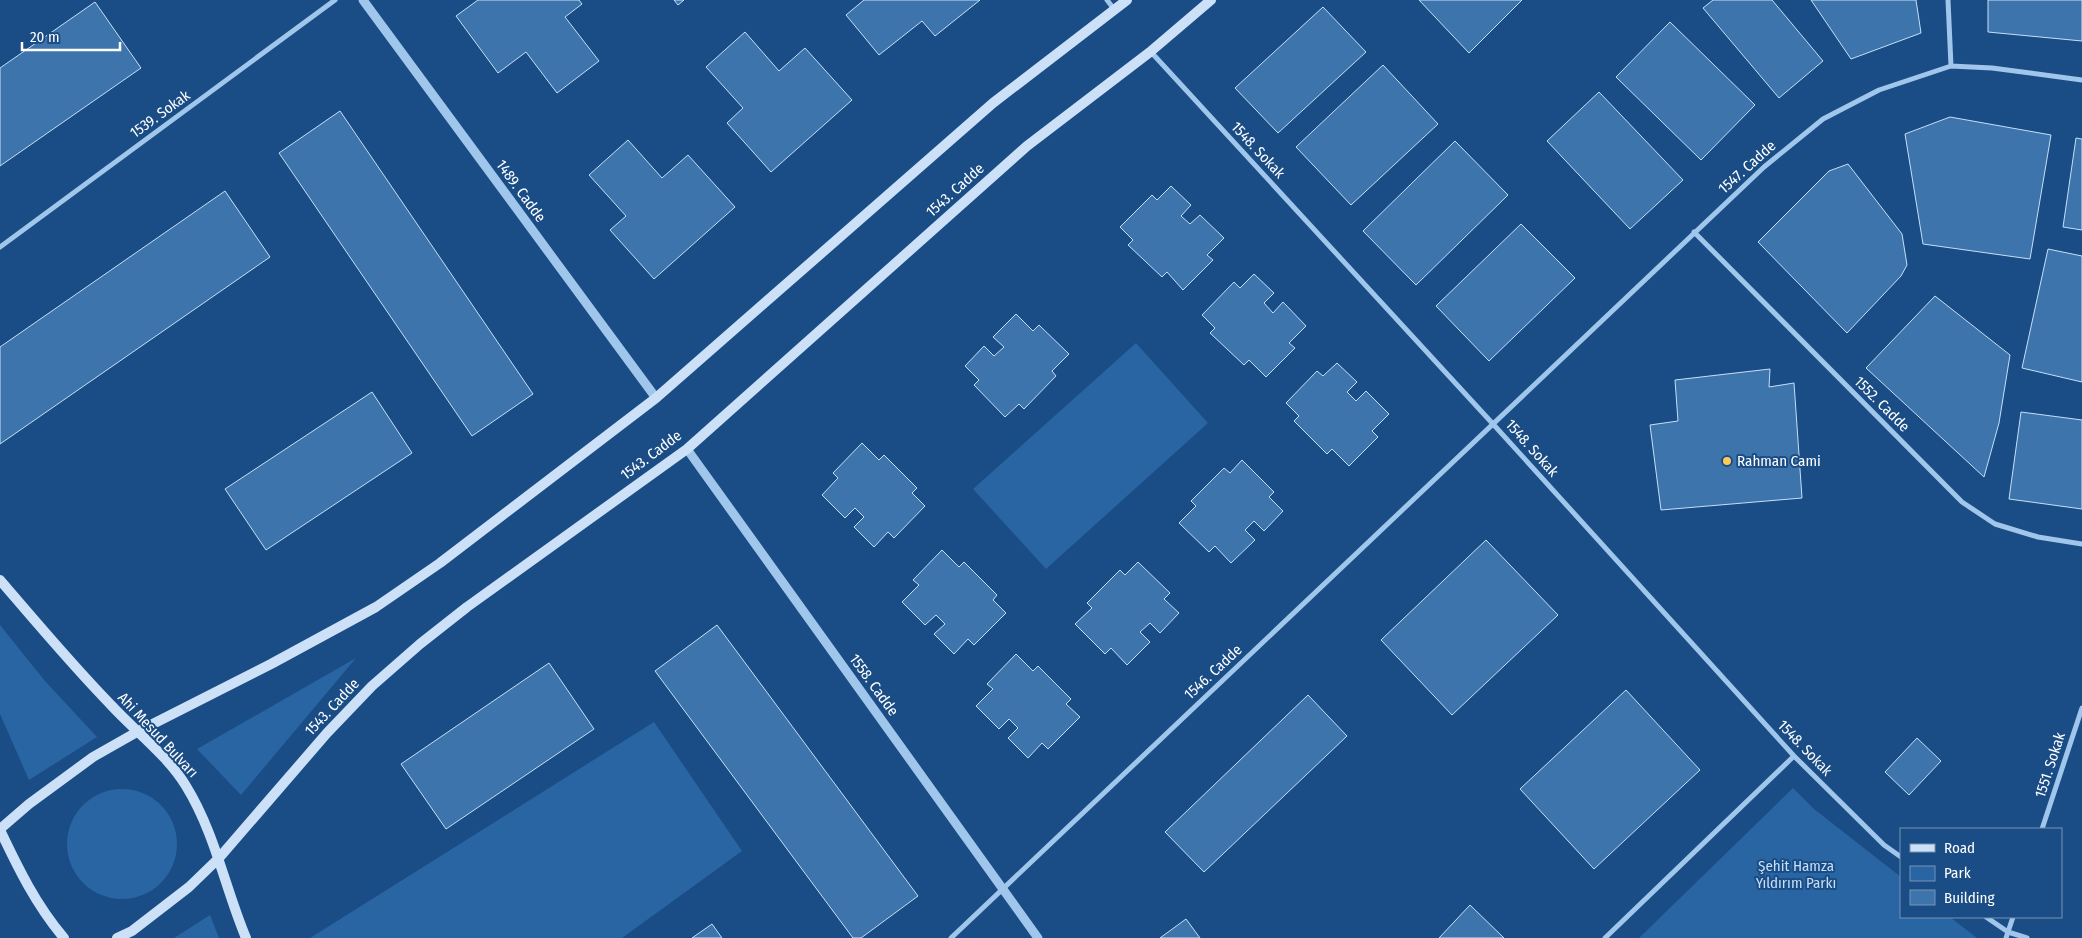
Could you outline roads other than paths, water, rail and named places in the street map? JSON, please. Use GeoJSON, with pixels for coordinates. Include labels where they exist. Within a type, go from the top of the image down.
{"type":"FeatureCollection","features":[{"type":"Feature","properties":{"kind":"main road"},"geometry":{"type":"LineString","coordinates":[[64,938],[48,919],[24,881],[0,829],[78,768],[137,732],[266,667],[376,606],[440,563],[656,398],[994,103],[1127,0]]}},
{"type":"Feature","properties":{"kind":"main road","name":"1543. Cadde"},"geometry":{"type":"LineString","coordinates":[[117,938],[132,932],[168,905],[220,858],[327,733],[386,674],[467,607],[687,449],[1027,146],[1150,52],[1211,0]]}},
{"type":"Feature","properties":{"kind":"main road","name":"Ahi Mesud Bulvarı"},"geometry":{"type":"LineString","coordinates":[[0,580],[63,653],[186,785],[220,858],[246,938]]}},
{"type":"Feature","properties":{"kind":"street","name":"1539. Sokak"},"geometry":{"type":"LineString","coordinates":[[0,247],[335,0]]}},
{"type":"Feature","properties":{"kind":"street","name":"1489. Cadde"},"geometry":{"type":"LineString","coordinates":[[363,0],[656,398]]}},
{"type":"Feature","properties":{"kind":"street"},"geometry":{"type":"LineString","coordinates":[[1107,0],[1115,10]]}},
{"type":"Feature","properties":{"kind":"street"},"geometry":{"type":"LineString","coordinates":[[1948,0],[1951,66]]}},
{"type":"Feature","properties":{"kind":"street","name":"1548. Sokak"},"geometry":{"type":"LineString","coordinates":[[1150,52],[1493,424],[1794,756],[1884,845],[1900,856]]}},
{"type":"Feature","properties":{"kind":"street","name":"1547. Cadde"},"geometry":{"type":"LineString","coordinates":[[1493,424],[1764,166],[1823,119],[1879,90],[1951,66],[1992,68],[2082,80]]}},
{"type":"Feature","properties":{"kind":"street","name":"1552. Cadde"},"geometry":{"type":"LineString","coordinates":[[1694,232],[1962,502],[1995,524],[2038,536],[2082,544]]}},
{"type":"Feature","properties":{"kind":"street","name":"1546. Cadde"},"geometry":{"type":"LineString","coordinates":[[951,938],[1493,424]]}},
{"type":"Feature","properties":{"kind":"street","name":"1558. Cadde"},"geometry":{"type":"LineString","coordinates":[[687,449],[1038,938]]}},
{"type":"Feature","properties":{"kind":"street","name":"1551. Sokak"},"geometry":{"type":"LineString","coordinates":[[2042,828],[2082,708]]}},
{"type":"Feature","properties":{"kind":"street"},"geometry":{"type":"LineString","coordinates":[[1605,938],[1794,756]]}},
{"type":"Feature","properties":{"kind":"street"},"geometry":{"type":"LineString","coordinates":[[1987,918],[2007,935],[2027,938]]}},
{"type":"Feature","properties":{"kind":"street"},"geometry":{"type":"LineString","coordinates":[[2007,935],[2013,918]]}},
{"type":"Feature","properties":{"kind":"place","name":"Rahman Cami"},"geometry":{"type":"Point","coordinates":[1727,461]}},
{"type":"Feature","properties":{"kind":"park label","name":"Şehit Hamza Yıldırım Parkı"},"geometry":{"type":"Point","coordinates":[1796,874]}}]}
